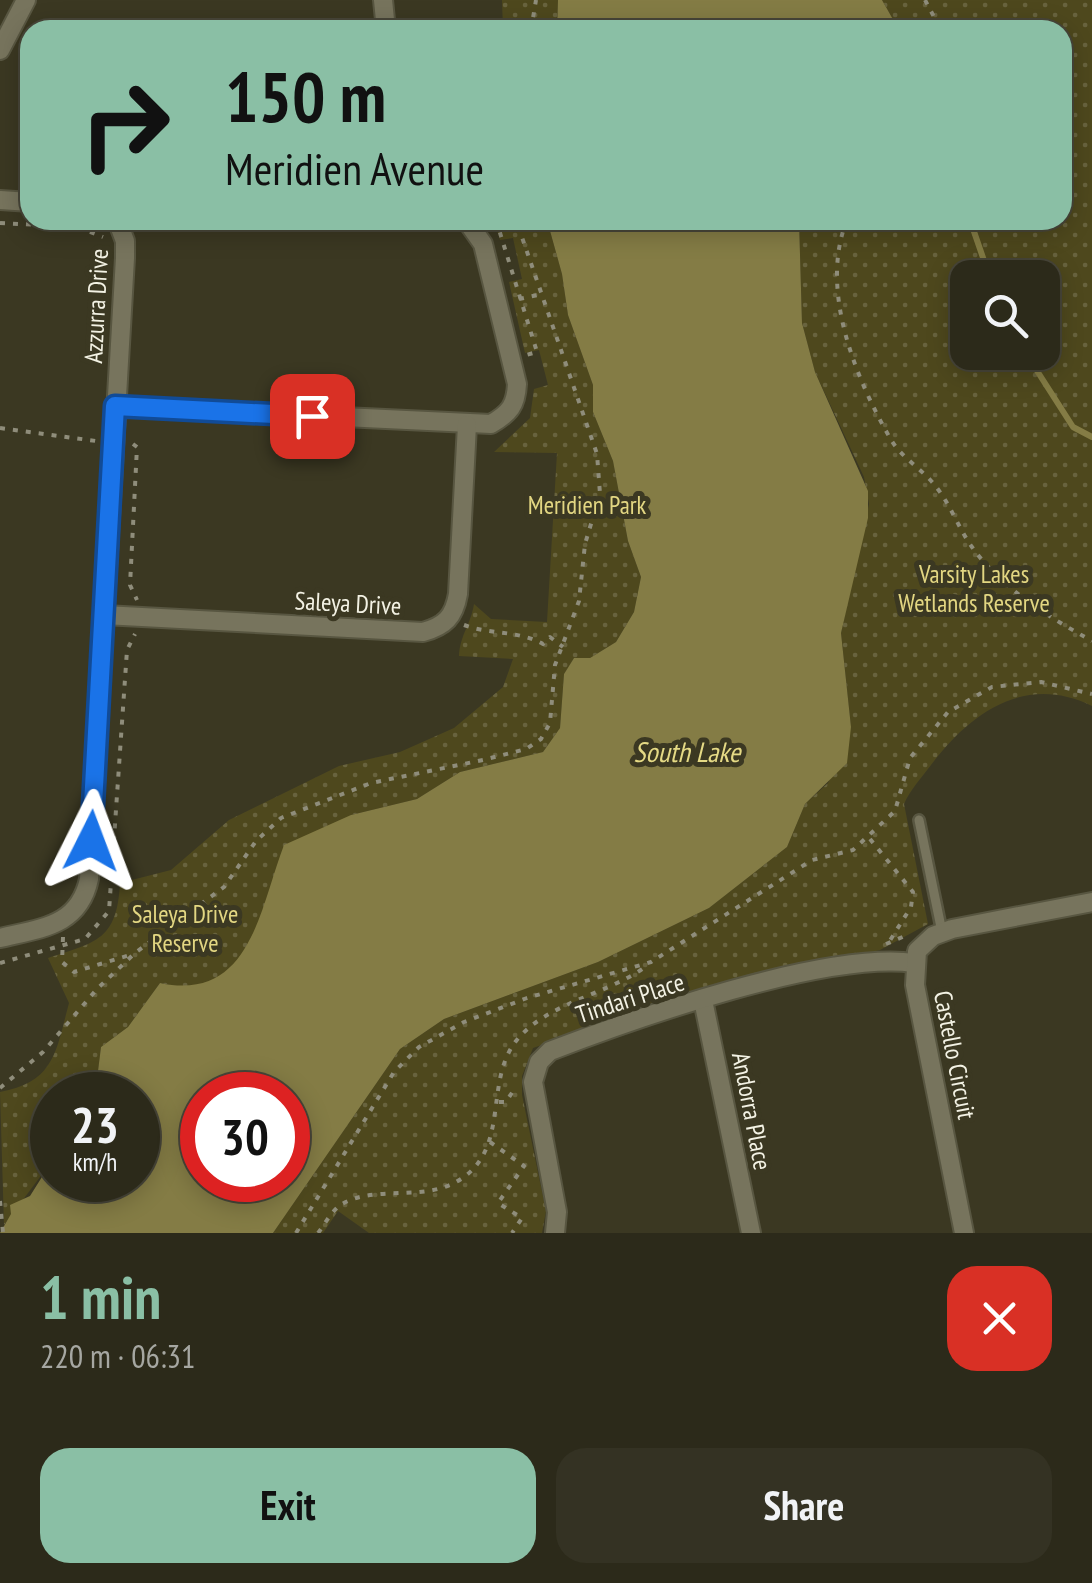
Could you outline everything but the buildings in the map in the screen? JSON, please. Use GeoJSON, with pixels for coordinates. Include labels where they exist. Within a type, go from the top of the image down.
{"type":"FeatureCollection","features":[{"type":"Feature","properties":{"kind":"street"},"geometry":{"type":"LineString","coordinates":[[0,50],[19,3]]}},
{"type":"Feature","properties":{"kind":"street","name":"Azzurra Drive"},"geometry":{"type":"LineString","coordinates":[[60,923],[76,913],[89,878],[126,240],[122,230]]}},
{"type":"Feature","properties":{"kind":"street"},"geometry":{"type":"LineString","coordinates":[[115,406],[491,424],[507,414],[516,400],[512,359],[483,244],[473,230]]}},
{"type":"Feature","properties":{"kind":"street"},"geometry":{"type":"LineString","coordinates":[[450,620],[458,594],[467,425]]}},
{"type":"Feature","properties":{"kind":"street","name":"Saleya Drive"},"geometry":{"type":"LineString","coordinates":[[104,615],[423,632],[450,620]]}},
{"type":"Feature","properties":{"kind":"street"},"geometry":{"type":"LineString","coordinates":[[942,932],[1092,902]]}},
{"type":"Feature","properties":{"kind":"street"},"geometry":{"type":"LineString","coordinates":[[0,938],[60,923]]}},
{"type":"Feature","properties":{"kind":"street","name":"Castello Circuit"},"geometry":{"type":"LineString","coordinates":[[942,932],[925,942],[914,964],[964,1233]]}},
{"type":"Feature","properties":{"kind":"street","name":"Tindari Place"},"geometry":{"type":"LineString","coordinates":[[555,1233],[558,1212],[534,1090],[539,1062],[550,1051],[703,1000],[810,972],[890,961],[914,964]]}},
{"type":"Feature","properties":{"kind":"street","name":"Andorra Place"},"geometry":{"type":"LineString","coordinates":[[703,1000],[751,1233]]}},
{"type":"Feature","properties":{"kind":"lane"},"geometry":{"type":"LineString","coordinates":[[919,820],[942,932]]}},
{"type":"Feature","properties":{"kind":"path"},"geometry":{"type":"LineString","coordinates":[[92,230],[107,247]]}},
{"type":"Feature","properties":{"kind":"path"},"geometry":{"type":"LineString","coordinates":[[499,230],[537,352],[512,359]]}},
{"type":"Feature","properties":{"kind":"path"},"geometry":{"type":"LineString","coordinates":[[1,1083],[43,1052],[96,988],[135,953],[224,887],[256,841],[296,810],[370,783],[483,760],[526,748],[541,739],[550,723],[555,665],[579,602],[585,544],[600,494],[600,479],[597,454],[520,230]]}},
{"type":"Feature","properties":{"kind":"path"},"geometry":{"type":"LineString","coordinates":[[843,230],[838,243],[837,292],[843,335],[891,441],[936,487],[974,550],[1036,610],[1092,641]]}},
{"type":"Feature","properties":{"kind":"path"},"geometry":{"type":"LineString","coordinates":[[519,299],[542,294]]}},
{"type":"Feature","properties":{"kind":"path"},"geometry":{"type":"LineString","coordinates":[[0,428],[98,442],[100,425]]}},
{"type":"Feature","properties":{"kind":"path"},"geometry":{"type":"LineString","coordinates":[[133,444],[137,447],[130,585],[138,602]]}},
{"type":"Feature","properties":{"kind":"path"},"geometry":{"type":"LineString","coordinates":[[450,620],[480,631],[524,634],[544,644],[550,637],[563,647]]}},
{"type":"Feature","properties":{"kind":"path"},"geometry":{"type":"LineString","coordinates":[[318,1233],[339,1206],[361,1196],[410,1194],[457,1182],[474,1169],[490,1142],[507,1056],[529,1027],[630,979],[812,860],[854,850],[870,839],[895,811],[910,758],[948,712],[992,687],[1041,682],[1092,694]]}},
{"type":"Feature","properties":{"kind":"path"},"geometry":{"type":"LineString","coordinates":[[870,839],[913,892],[911,907],[888,940],[890,961]]}},
{"type":"Feature","properties":{"kind":"path"},"geometry":{"type":"LineString","coordinates":[[60,923],[62,962],[67,970],[88,969],[135,953]]}},
{"type":"Feature","properties":{"kind":"path"},"geometry":{"type":"LineString","coordinates":[[296,1233],[394,1072],[419,1047],[464,1022],[528,998],[651,962]]}},
{"type":"Feature","properties":{"kind":"path"},"geometry":{"type":"LineString","coordinates":[[490,1142],[524,1166],[498,1203],[522,1218],[512,1233]]}},
{"type":"Feature","properties":{"kind":"path"},"geometry":{"type":"LineString","coordinates":[[0,1201],[2,1233]]}},
{"type":"Feature","properties":{"kind":"green space"},"geometry":{"type":"Polygon","coordinates":[[[502,0],[558,0],[557,20],[503,20],[502,0]]]}},
{"type":"Feature","properties":{"kind":"green space","name":"Varsity Lakes Wetlands Reserve"},"geometry":{"type":"Polygon","coordinates":[[[882,0],[1092,0],[1092,706],[1044,694],[1022,696],[1001,704],[963,729],[916,784],[904,804],[928,924],[880,950],[677,998],[533,1048],[522,1076],[522,1095],[546,1211],[542,1233],[369,1233],[338,1211],[323,1233],[273,1233],[294,1202],[310,1202],[310,1179],[400,1049],[444,1019],[598,962],[709,908],[787,847],[805,804],[828,783],[851,727],[841,633],[869,504],[864,477],[815,372],[802,323],[799,230],[1072,230],[1072,20],[893,20],[882,0]]]}},
{"type":"Feature","properties":{"kind":"green space","name":"Saleya Drive Reserve"},"geometry":{"type":"Polygon","coordinates":[[[497,230],[550,230],[568,315],[593,385],[593,412],[613,461],[628,541],[641,577],[634,612],[616,642],[590,658],[574,658],[564,674],[560,728],[543,752],[460,772],[417,799],[351,815],[227,974],[195,986],[160,983],[128,1027],[101,1047],[98,1072],[43,1072],[56,1050],[69,1003],[48,958],[80,948],[109,928],[120,883],[171,870],[229,820],[339,766],[400,752],[454,728],[503,687],[513,659],[459,656],[474,604],[491,619],[547,622],[557,453],[494,452],[530,418],[534,389],[548,385],[539,350],[525,353],[509,282],[522,279],[513,238],[500,240],[497,230]]]}},
{"type":"Feature","properties":{"kind":"green space","name":"Saleya Drive Reserve"},"geometry":{"type":"Polygon","coordinates":[[[30,1082],[30,1190],[4,1225],[0,1092],[30,1082]]]}},
{"type":"Feature","properties":{"kind":"water"},"geometry":{"type":"Polygon","coordinates":[[[558,0],[882,0],[893,20],[557,20],[558,0]]]}},
{"type":"Feature","properties":{"kind":"water","name":"South Lake"},"geometry":{"type":"Polygon","coordinates":[[[550,230],[799,230],[802,323],[815,372],[868,491],[868,518],[841,633],[851,727],[847,763],[805,804],[787,847],[709,908],[598,962],[444,1019],[400,1049],[310,1179],[310,1072],[180,1072],[180,1202],[294,1202],[273,1233],[0,1233],[11,1214],[10,1205],[30,1196],[30,1202],[160,1202],[160,1072],[98,1072],[101,1047],[128,1027],[160,983],[190,985],[214,979],[232,965],[258,923],[284,845],[351,815],[417,799],[460,772],[543,752],[560,728],[564,674],[574,658],[590,658],[616,642],[634,612],[641,577],[628,541],[613,461],[593,412],[593,385],[568,315],[550,230]]]}},
{"type":"Feature","properties":{"kind":"waterway"},"geometry":{"type":"LineString","coordinates":[[973,230],[984,260]]}},
{"type":"Feature","properties":{"kind":"waterway"},"geometry":{"type":"LineString","coordinates":[[1037,370],[1073,427],[1092,437]]}},
{"type":"Feature","properties":{"kind":"route"},"geometry":{"type":"LineString","coordinates":[[91,841],[115,406],[312,416]]}},
{"type":"Feature","properties":{"kind":"park label","name":"Meridien Park"},"geometry":{"type":"Point","coordinates":[587,505]}}]}
